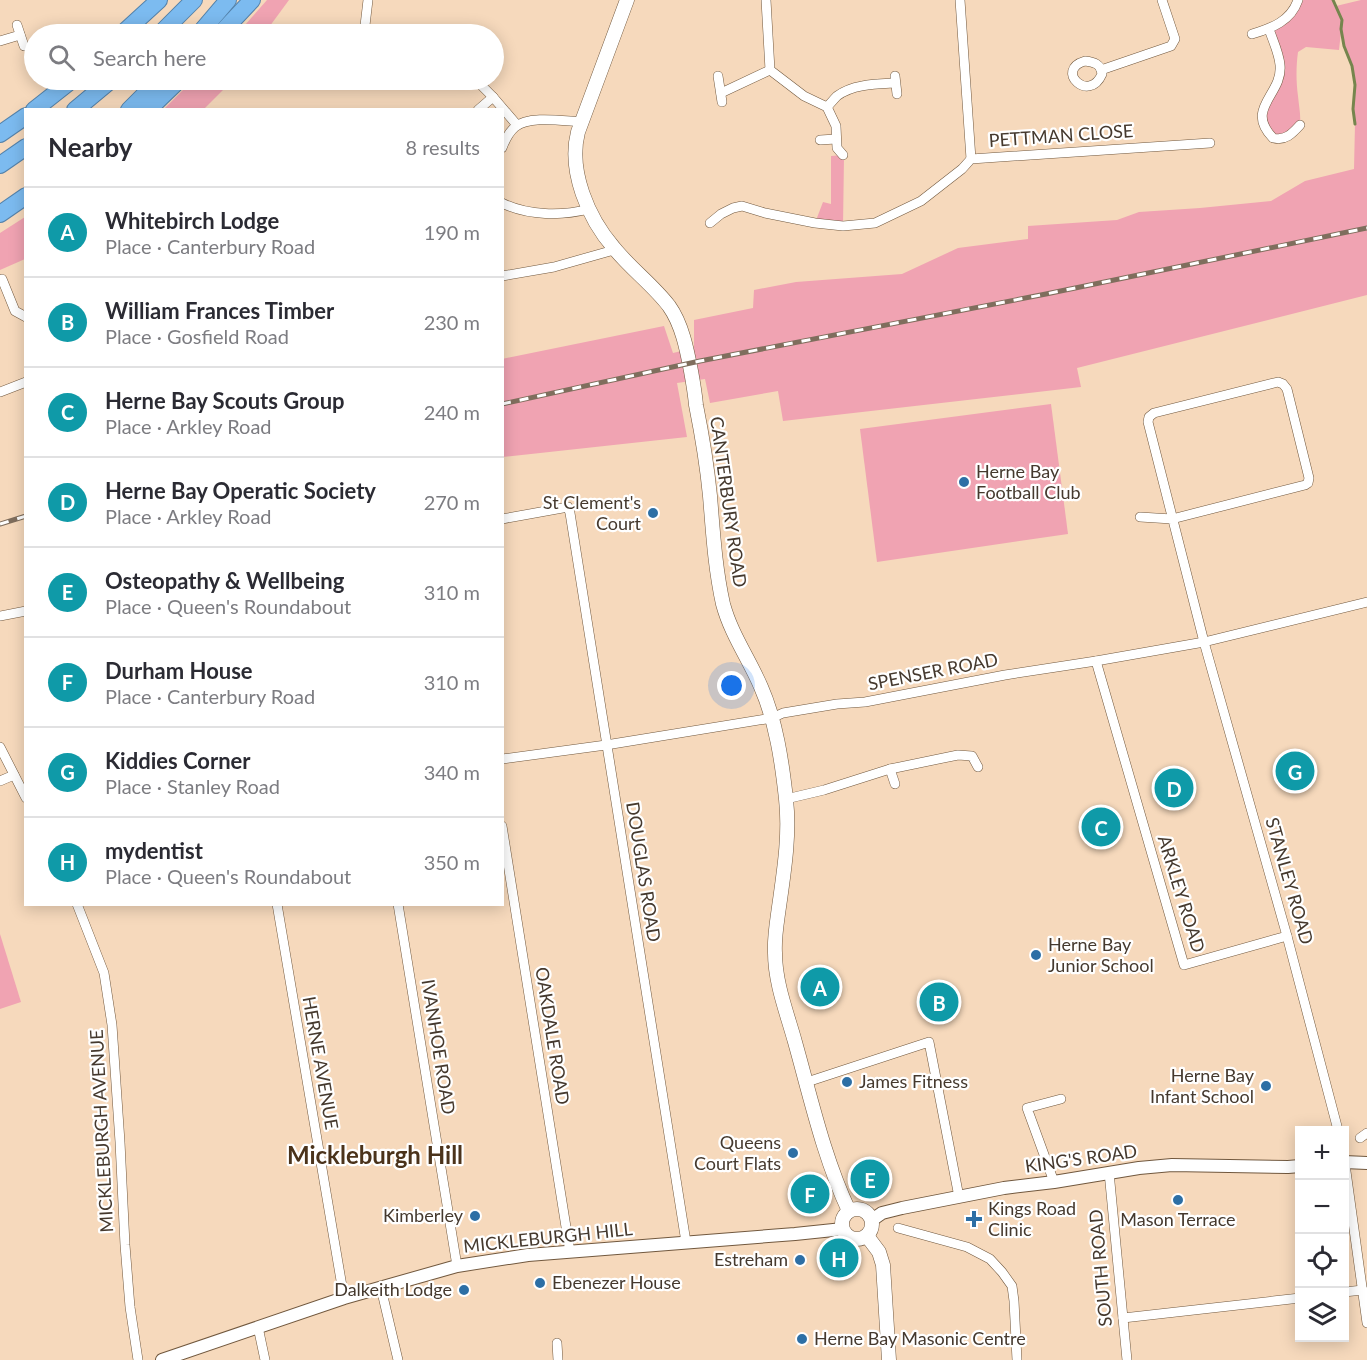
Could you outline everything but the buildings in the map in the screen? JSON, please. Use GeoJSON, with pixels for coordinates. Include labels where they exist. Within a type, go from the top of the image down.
{"type":"FeatureCollection","features":[{"type":"Feature","properties":{"kind":"highway"},"geometry":{"type":"LineString","coordinates":[[134,24],[159,0]]}},
{"type":"Feature","properties":{"kind":"highway"},"geometry":{"type":"LineString","coordinates":[[170,24],[194,0]]}},
{"type":"Feature","properties":{"kind":"highway"},"geometry":{"type":"LineString","coordinates":[[208,24],[228,0]]}},
{"type":"Feature","properties":{"kind":"highway"},"geometry":{"type":"LineString","coordinates":[[229,24],[252,0]]}},
{"type":"Feature","properties":{"kind":"highway"},"geometry":{"type":"LineString","coordinates":[[37,108],[59,90]]}},
{"type":"Feature","properties":{"kind":"highway"},"geometry":{"type":"LineString","coordinates":[[77,108],[99,90]]}},
{"type":"Feature","properties":{"kind":"highway"},"geometry":{"type":"LineString","coordinates":[[131,108],[149,90]]}},
{"type":"Feature","properties":{"kind":"highway"},"geometry":{"type":"LineString","coordinates":[[150,108],[169,90]]}},
{"type":"Feature","properties":{"kind":"highway"},"geometry":{"type":"LineString","coordinates":[[0,134],[24,117]]}},
{"type":"Feature","properties":{"kind":"highway"},"geometry":{"type":"LineString","coordinates":[[0,165],[24,148]]}},
{"type":"Feature","properties":{"kind":"highway"},"geometry":{"type":"LineString","coordinates":[[0,214],[24,197]]}},
{"type":"Feature","properties":{"kind":"main road","name":"CANTERBURY ROAD"},"geometry":{"type":"LineString","coordinates":[[627,0],[582,122],[575,145],[576,161],[589,209],[604,235],[614,250],[639,273],[670,308],[680,329],[692,374],[706,461],[715,562],[724,607],[730,625],[761,688],[772,718],[786,799],[786,854],[774,954],[778,979],[838,1187],[849,1211]]}},
{"type":"Feature","properties":{"kind":"main road"},"geometry":{"type":"LineString","coordinates":[[857,1209],[868,1213],[872,1220],[872,1229],[867,1236],[859,1239],[847,1236],[842,1225],[849,1211],[857,1209]]}},
{"type":"Feature","properties":{"kind":"main road"},"geometry":{"type":"LineString","coordinates":[[867,1236],[879,1252],[883,1265],[889,1360]]}},
{"type":"Feature","properties":{"kind":"street"},"geometry":{"type":"LineString","coordinates":[[365,24],[368,0]]}},
{"type":"Feature","properties":{"kind":"street"},"geometry":{"type":"LineString","coordinates":[[766,0],[770,70],[804,96],[827,107],[836,126],[837,148],[843,155]]}},
{"type":"Feature","properties":{"kind":"street"},"geometry":{"type":"LineString","coordinates":[[960,0],[971,159]]}},
{"type":"Feature","properties":{"kind":"street"},"geometry":{"type":"LineString","coordinates":[[1101,70],[1171,46],[1175,39],[1162,0]]}},
{"type":"Feature","properties":{"kind":"street"},"geometry":{"type":"LineString","coordinates":[[1252,34],[1269,29],[1287,18],[1294,10],[1298,0]]}},
{"type":"Feature","properties":{"kind":"street"},"geometry":{"type":"LineString","coordinates":[[17,25],[24,46]]}},
{"type":"Feature","properties":{"kind":"street"},"geometry":{"type":"LineString","coordinates":[[1269,29],[1281,66],[1279,80],[1265,106],[1263,126],[1272,138],[1284,139],[1300,125]]}},
{"type":"Feature","properties":{"kind":"street"},"geometry":{"type":"LineString","coordinates":[[0,41],[20,35]]}},
{"type":"Feature","properties":{"kind":"street"},"geometry":{"type":"LineString","coordinates":[[718,75],[721,98],[770,70]]}},
{"type":"Feature","properties":{"kind":"street"},"geometry":{"type":"LineString","coordinates":[[827,107],[838,96],[851,89],[895,79],[897,94]]}},
{"type":"Feature","properties":{"kind":"street"},"geometry":{"type":"LineString","coordinates":[[486,90],[502,108]]}},
{"type":"Feature","properties":{"kind":"street"},"geometry":{"type":"LineString","coordinates":[[480,108],[493,97]]}},
{"type":"Feature","properties":{"kind":"street"},"geometry":{"type":"LineString","coordinates":[[504,110],[517,125]]}},
{"type":"Feature","properties":{"kind":"street"},"geometry":{"type":"LineString","coordinates":[[504,144],[517,125],[527,121],[582,122]]}},
{"type":"Feature","properties":{"kind":"street"},"geometry":{"type":"LineString","coordinates":[[1190,133],[1190,144]]}},
{"type":"Feature","properties":{"kind":"street"},"geometry":{"type":"LineString","coordinates":[[820,140],[836,139]]}},
{"type":"Feature","properties":{"kind":"street","name":"PETTMAN CLOSE"},"geometry":{"type":"LineString","coordinates":[[710,223],[721,214],[742,206],[815,223],[843,226],[875,223],[921,201],[962,169],[971,159],[1210,143]]}},
{"type":"Feature","properties":{"kind":"street"},"geometry":{"type":"LineString","coordinates":[[504,204],[534,212],[550,213],[589,209]]}},
{"type":"Feature","properties":{"kind":"street"},"geometry":{"type":"LineString","coordinates":[[504,276],[554,267],[614,250]]}},
{"type":"Feature","properties":{"kind":"street"},"geometry":{"type":"LineString","coordinates":[[2,279],[15,311],[24,316]]}},
{"type":"Feature","properties":{"kind":"street"},"geometry":{"type":"LineString","coordinates":[[1140,517],[1172,519],[1308,483],[1309,478],[1284,384],[1278,382],[1154,413],[1149,417],[1148,422],[1172,519]]}},
{"type":"Feature","properties":{"kind":"street"},"geometry":{"type":"LineString","coordinates":[[0,393],[24,383]]}},
{"type":"Feature","properties":{"kind":"street","name":"DOUGLAS ROAD"},"geometry":{"type":"LineString","coordinates":[[504,519],[568,507],[686,1242]]}},
{"type":"Feature","properties":{"kind":"street","name":"STANLEY ROAD"},"geometry":{"type":"LineString","coordinates":[[1172,519],[1337,1126]]}},
{"type":"Feature","properties":{"kind":"street","name":"SPENSER ROAD"},"geometry":{"type":"LineString","coordinates":[[504,759],[772,718],[783,713],[865,702],[1005,675],[1096,662],[1204,642],[1367,602]]}},
{"type":"Feature","properties":{"kind":"street"},"geometry":{"type":"LineString","coordinates":[[0,616],[24,611]]}},
{"type":"Feature","properties":{"kind":"street","name":"ARKLEY ROAD"},"geometry":{"type":"LineString","coordinates":[[1096,662],[1184,965],[1287,936]]}},
{"type":"Feature","properties":{"kind":"street"},"geometry":{"type":"LineString","coordinates":[[0,747],[24,794]]}},
{"type":"Feature","properties":{"kind":"street"},"geometry":{"type":"LineString","coordinates":[[786,799],[824,790],[890,769],[958,755],[972,756],[978,767]]}},
{"type":"Feature","properties":{"kind":"street"},"geometry":{"type":"LineString","coordinates":[[890,769],[895,784]]}},
{"type":"Feature","properties":{"kind":"street"},"geometry":{"type":"LineString","coordinates":[[0,781],[14,775]]}},
{"type":"Feature","properties":{"kind":"street","name":"OAKDALE ROAD"},"geometry":{"type":"LineString","coordinates":[[504,839],[570,1252]]}},
{"type":"Feature","properties":{"kind":"street","name":"MICKLEBURGH AVENUE"},"geometry":{"type":"LineString","coordinates":[[78,906],[104,973],[112,1024],[125,1245],[130,1306],[138,1360]]}},
{"type":"Feature","properties":{"kind":"street","name":"HERNE AVENUE"},"geometry":{"type":"LineString","coordinates":[[277,906],[344,1299]]}},
{"type":"Feature","properties":{"kind":"street","name":"IVANHOE ROAD"},"geometry":{"type":"LineString","coordinates":[[398,906],[457,1266]]}},
{"type":"Feature","properties":{"kind":"street"},"geometry":{"type":"LineString","coordinates":[[807,1082],[929,1042],[959,1197]]}},
{"type":"Feature","properties":{"kind":"street"},"geometry":{"type":"LineString","coordinates":[[1054,1182],[1027,1108],[1061,1099]]}},
{"type":"Feature","properties":{"kind":"street"},"geometry":{"type":"LineString","coordinates":[[1349,1161],[1367,1163]]}},
{"type":"Feature","properties":{"kind":"street","name":"KING'S ROAD"},"geometry":{"type":"LineString","coordinates":[[872,1220],[882,1213],[902,1208],[1004,1188],[1109,1172],[1172,1165],[1295,1166]]}},
{"type":"Feature","properties":{"kind":"street","name":"SOUTH ROAD"},"geometry":{"type":"LineString","coordinates":[[1109,1172],[1126,1360]]}},
{"type":"Feature","properties":{"kind":"street"},"geometry":{"type":"LineString","coordinates":[[1348,1180],[1367,1323]]}},
{"type":"Feature","properties":{"kind":"street","name":"MICKLEBURGH HILL"},"geometry":{"type":"LineString","coordinates":[[162,1360],[344,1299],[457,1266],[528,1255],[795,1234],[843,1228]]}},
{"type":"Feature","properties":{"kind":"street"},"geometry":{"type":"LineString","coordinates":[[898,1228],[967,1247],[990,1260],[1002,1272],[1012,1286],[1017,1360]]}},
{"type":"Feature","properties":{"kind":"street"},"geometry":{"type":"LineString","coordinates":[[381,1288],[398,1360]]}},
{"type":"Feature","properties":{"kind":"street"},"geometry":{"type":"LineString","coordinates":[[1349,1291],[1363,1290]]}},
{"type":"Feature","properties":{"kind":"street"},"geometry":{"type":"LineString","coordinates":[[1123,1318],[1295,1298]]}},
{"type":"Feature","properties":{"kind":"street"},"geometry":{"type":"LineString","coordinates":[[258,1327],[265,1360]]}},
{"type":"Feature","properties":{"kind":"street"},"geometry":{"type":"LineString","coordinates":[[558,1343],[558,1360]]}},
{"type":"Feature","properties":{"kind":"shaded area"},"geometry":{"type":"Polygon","coordinates":[[[267,0],[289,0],[271,24],[246,24],[267,0]]]}},
{"type":"Feature","properties":{"kind":"shaded area"},"geometry":{"type":"Polygon","coordinates":[[[1298,0],[1333,0],[1336,6],[1367,0],[1367,295],[1077,368],[1081,387],[783,421],[778,391],[710,403],[705,379],[677,383],[687,437],[504,457],[504,359],[664,326],[673,353],[694,348],[694,320],[753,308],[754,290],[796,282],[902,274],[958,248],[1028,239],[1028,226],[1117,220],[1139,212],[1271,201],[1305,181],[1354,169],[1355,85],[1352,66],[1341,32],[1339,50],[1306,47],[1298,52],[1300,125],[1279,139],[1263,126],[1281,66],[1269,29],[1298,0]]]}},
{"type":"Feature","properties":{"kind":"shaded area"},"geometry":{"type":"Polygon","coordinates":[[[183,90],[223,90],[205,108],[165,108],[183,90]]]}},
{"type":"Feature","properties":{"kind":"shaded area"},"geometry":{"type":"Polygon","coordinates":[[[843,155],[843,226],[815,223],[823,202],[831,204],[831,156],[843,155]]]}},
{"type":"Feature","properties":{"kind":"shaded area"},"geometry":{"type":"Polygon","coordinates":[[[24,218],[24,259],[0,270],[0,233],[24,218]]]}},
{"type":"Feature","properties":{"kind":"shaded area","name":"Herne Bay Football Club"},"geometry":{"type":"Polygon","coordinates":[[[1051,404],[1068,534],[877,562],[860,429],[1051,404]]]}},
{"type":"Feature","properties":{"kind":"shaded area"},"geometry":{"type":"Polygon","coordinates":[[[0,934],[21,1002],[0,1009],[0,934]]]}},
{"type":"Feature","properties":{"kind":"waterway"},"geometry":{"type":"LineString","coordinates":[[1333,0],[1342,20],[1344,46],[1352,66],[1355,85],[1353,109],[1355,124]]}},
{"type":"Feature","properties":{"kind":"railway"},"geometry":{"type":"LineString","coordinates":[[504,404],[700,361],[1046,294],[1367,228]]}},
{"type":"Feature","properties":{"kind":"railway"},"geometry":{"type":"LineString","coordinates":[[0,524],[24,517]]}},
{"type":"Feature","properties":{"kind":"place","name":"Herne Bay Football Club"},"geometry":{"type":"Point","coordinates":[964,482]}},
{"type":"Feature","properties":{"kind":"place","name":"St Clement's Court"},"geometry":{"type":"Point","coordinates":[653,513]}},
{"type":"Feature","properties":{"kind":"place","name":"Kiddies Corner"},"geometry":{"type":"Point","coordinates":[1295,771]}},
{"type":"Feature","properties":{"kind":"place","name":"Herne Bay Operatic Society"},"geometry":{"type":"Point","coordinates":[1174,788]}},
{"type":"Feature","properties":{"kind":"place","name":"Herne Bay Scouts Group"},"geometry":{"type":"Point","coordinates":[1101,827]}},
{"type":"Feature","properties":{"kind":"place","name":"Herne Bay Junior School"},"geometry":{"type":"Point","coordinates":[1036,955]}},
{"type":"Feature","properties":{"kind":"place","name":"Whitebirch Lodge"},"geometry":{"type":"Point","coordinates":[820,987]}},
{"type":"Feature","properties":{"kind":"place","name":"William Frances Timber"},"geometry":{"type":"Point","coordinates":[939,1002]}},
{"type":"Feature","properties":{"kind":"place","name":"James Fitness"},"geometry":{"type":"Point","coordinates":[847,1082]}},
{"type":"Feature","properties":{"kind":"place","name":"Herne Bay Infant School"},"geometry":{"type":"Point","coordinates":[1266,1086]}},
{"type":"Feature","properties":{"kind":"place","name":"Queens Court Flats"},"geometry":{"type":"Point","coordinates":[793,1153]}},
{"type":"Feature","properties":{"kind":"place","name":"Osteopathy & Wellbeing"},"geometry":{"type":"Point","coordinates":[870,1179]}},
{"type":"Feature","properties":{"kind":"place","name":"Durham House"},"geometry":{"type":"Point","coordinates":[810,1194]}},
{"type":"Feature","properties":{"kind":"place","name":"Mason Terrace"},"geometry":{"type":"Point","coordinates":[1178,1200]}},
{"type":"Feature","properties":{"kind":"place","name":"Kimberley"},"geometry":{"type":"Point","coordinates":[475,1216]}},
{"type":"Feature","properties":{"kind":"place","name":"Kings Road Clinic"},"geometry":{"type":"Point","coordinates":[974,1219]}},
{"type":"Feature","properties":{"kind":"place","name":"mydentist"},"geometry":{"type":"Point","coordinates":[839,1258]}},
{"type":"Feature","properties":{"kind":"place","name":"Estreham"},"geometry":{"type":"Point","coordinates":[800,1260]}},
{"type":"Feature","properties":{"kind":"place","name":"Ebenezer House"},"geometry":{"type":"Point","coordinates":[540,1283]}},
{"type":"Feature","properties":{"kind":"place","name":"Dalkeith Lodge"},"geometry":{"type":"Point","coordinates":[464,1290]}},
{"type":"Feature","properties":{"kind":"place","name":"Herne Bay Masonic Centre"},"geometry":{"type":"Point","coordinates":[802,1339]}},
{"type":"Feature","properties":{"kind":"district","name":"Mickleburgh Hill"},"geometry":{"type":"Point","coordinates":[375,1156]}}]}
